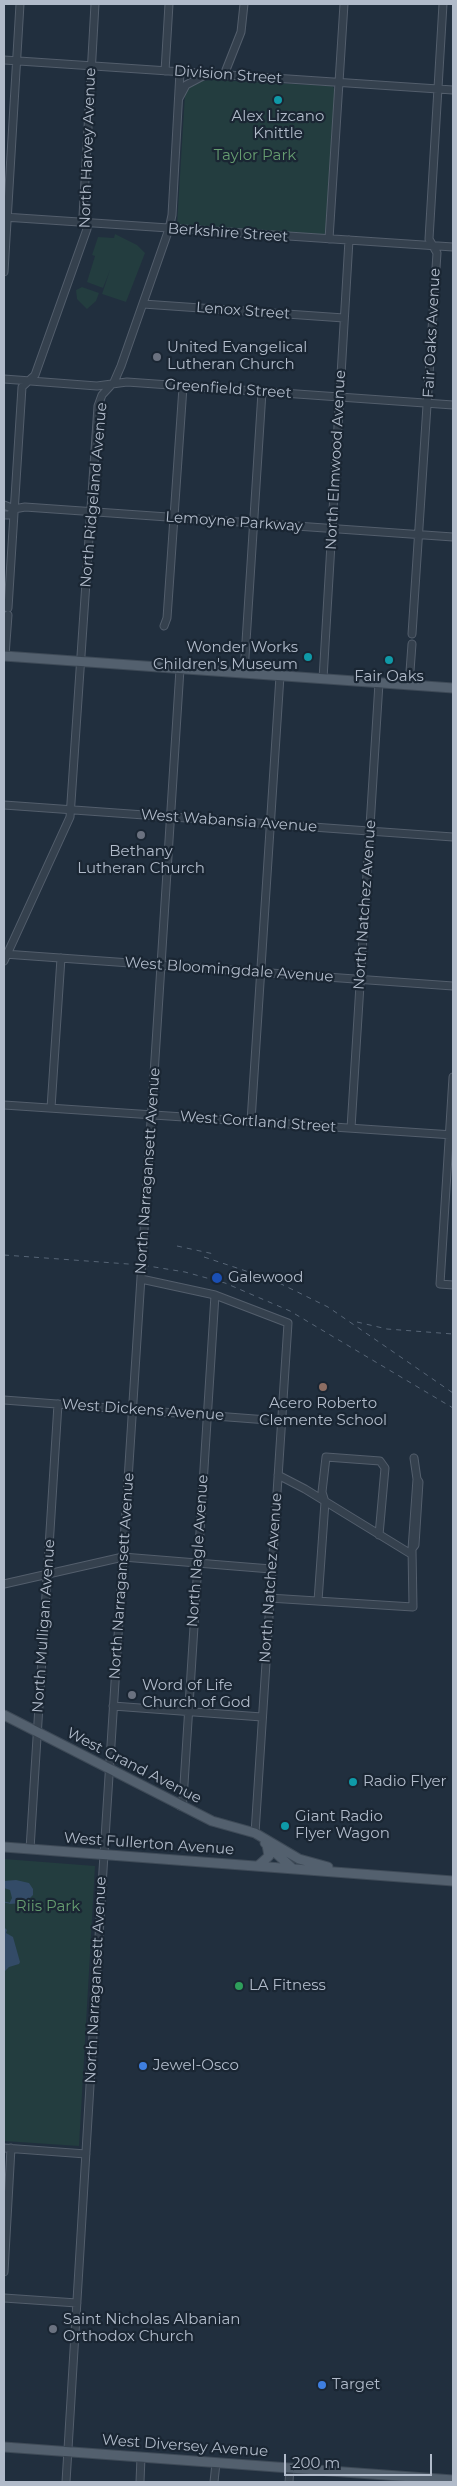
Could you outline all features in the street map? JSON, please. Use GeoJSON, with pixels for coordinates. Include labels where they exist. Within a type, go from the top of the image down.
{"type":"FeatureCollection","features":[{"type":"Feature","properties":{"kind":"main road"},"geometry":{"type":"LineString","coordinates":[[4,656],[453,688]]}},
{"type":"Feature","properties":{"kind":"main road","name":"West Grand Avenue"},"geometry":{"type":"LineString","coordinates":[[4,1715],[212,1821],[255,1833],[299,1859],[345,1872]]}},
{"type":"Feature","properties":{"kind":"main road","name":"West Grand Avenue"},"geometry":{"type":"LineString","coordinates":[[255,1833],[292,1868],[453,1881]]}},
{"type":"Feature","properties":{"kind":"main road"},"geometry":{"type":"LineString","coordinates":[[258,1866],[269,1856],[267,1845]]}},
{"type":"Feature","properties":{"kind":"main road","name":"West Fullerton Avenue"},"geometry":{"type":"LineString","coordinates":[[4,1847],[292,1868]]}},
{"type":"Feature","properties":{"kind":"main road","name":"West Diversey Avenue"},"geometry":{"type":"LineString","coordinates":[[4,2448],[216,2462],[438,2481],[453,2480]]}},
{"type":"Feature","properties":{"kind":"street"},"geometry":{"type":"LineString","coordinates":[[4,272],[20,4]]}},
{"type":"Feature","properties":{"kind":"street","name":"North Harvey Avenue"},"geometry":{"type":"LineString","coordinates":[[4,656],[22,387],[35,375],[87,229],[83,216],[95,4]]}},
{"type":"Feature","properties":{"kind":"street"},"geometry":{"type":"LineString","coordinates":[[164,71],[169,4]]}},
{"type":"Feature","properties":{"kind":"street"},"geometry":{"type":"LineString","coordinates":[[224,75],[241,32],[244,4]]}},
{"type":"Feature","properties":{"kind":"street"},"geometry":{"type":"LineString","coordinates":[[329,239],[344,4]]}},
{"type":"Feature","properties":{"kind":"street","name":"Fair Oaks Avenue"},"geometry":{"type":"LineString","coordinates":[[412,634],[437,253],[429,239],[443,4]]}},
{"type":"Feature","properties":{"kind":"street","name":"Division Street"},"geometry":{"type":"LineString","coordinates":[[4,60],[453,90]]}},
{"type":"Feature","properties":{"kind":"street","name":"North Ridgeland Avenue"},"geometry":{"type":"LineString","coordinates":[[5,957],[70,817],[98,406],[102,395],[114,382],[169,229],[172,215],[180,72]]}},
{"type":"Feature","properties":{"kind":"street"},"geometry":{"type":"LineString","coordinates":[[178,100],[189,83],[210,74]]}},
{"type":"Feature","properties":{"kind":"street","name":"Berkshire Street"},"geometry":{"type":"LineString","coordinates":[[6,217],[453,247]]}},
{"type":"Feature","properties":{"kind":"street","name":"North Elmwood Avenue"},"geometry":{"type":"LineString","coordinates":[[323,679],[349,240]]}},
{"type":"Feature","properties":{"kind":"street","name":"Lenox Street"},"geometry":{"type":"LineString","coordinates":[[143,304],[344,318]]}},
{"type":"Feature","properties":{"kind":"street","name":"Greenfield Street"},"geometry":{"type":"LineString","coordinates":[[4,379],[97,386],[114,382],[453,405]]}},
{"type":"Feature","properties":{"kind":"street"},"geometry":{"type":"LineString","coordinates":[[164,626],[168,618],[182,386]]}},
{"type":"Feature","properties":{"kind":"street"},"geometry":{"type":"LineString","coordinates":[[244,673],[262,392]]}},
{"type":"Feature","properties":{"kind":"street","name":"Lemoyne Parkway"},"geometry":{"type":"LineString","coordinates":[[4,505],[14,509],[25,507],[453,537]]}},
{"type":"Feature","properties":{"kind":"street","name":"Lemoyne Parkway"},"geometry":{"type":"LineString","coordinates":[[4,515],[10,515],[14,509]]}},
{"type":"Feature","properties":{"kind":"street"},"geometry":{"type":"LineString","coordinates":[[409,685],[412,644]]}},
{"type":"Feature","properties":{"kind":"street","name":"North Narragansett Avenue"},"geometry":{"type":"LineString","coordinates":[[66,2482],[113,1706],[180,669]]}},
{"type":"Feature","properties":{"kind":"street"},"geometry":{"type":"LineString","coordinates":[[251,1121],[280,676]]}},
{"type":"Feature","properties":{"kind":"street","name":"North Natchez Avenue"},"geometry":{"type":"LineString","coordinates":[[350,1128],[379,683]]}},
{"type":"Feature","properties":{"kind":"street","name":"West Wabansia Avenue"},"geometry":{"type":"LineString","coordinates":[[4,805],[453,837]]}},
{"type":"Feature","properties":{"kind":"street","name":"West Bloomingdale Avenue"},"geometry":{"type":"LineString","coordinates":[[5,957],[61,958],[453,986]]}},
{"type":"Feature","properties":{"kind":"street"},"geometry":{"type":"LineString","coordinates":[[51,1108],[61,958]]}},
{"type":"Feature","properties":{"kind":"street"},"geometry":{"type":"LineString","coordinates":[[453,1077],[451,1135],[440,1284],[453,1285]]}},
{"type":"Feature","properties":{"kind":"street","name":"West Cortland Street"},"geometry":{"type":"LineString","coordinates":[[4,1105],[451,1135]]}},
{"type":"Feature","properties":{"kind":"street"},"geometry":{"type":"LineString","coordinates":[[141,1279],[215,1295]]}},
{"type":"Feature","properties":{"kind":"street","name":"North Natchez Avenue"},"geometry":{"type":"LineString","coordinates":[[215,1295],[288,1323],[255,1833]]}},
{"type":"Feature","properties":{"kind":"street","name":"North Nagle Avenue"},"geometry":{"type":"LineString","coordinates":[[180,1806],[183,1800],[215,1295]]}},
{"type":"Feature","properties":{"kind":"street","name":"West Dickens Avenue"},"geometry":{"type":"LineString","coordinates":[[4,1400],[281,1421]]}},
{"type":"Feature","properties":{"kind":"street","name":"North Mulligan Avenue"},"geometry":{"type":"LineString","coordinates":[[30,1849],[58,1404]]}},
{"type":"Feature","properties":{"kind":"street"},"geometry":{"type":"LineString","coordinates":[[315,1601],[325,1502],[322,1492],[326,1457],[380,1461],[385,1468],[379,1535]]}},
{"type":"Feature","properties":{"kind":"street"},"geometry":{"type":"LineString","coordinates":[[269,1598],[413,1607],[411,1551],[417,1479],[414,1458]]}},
{"type":"Feature","properties":{"kind":"street"},"geometry":{"type":"LineString","coordinates":[[278,1476],[379,1535],[411,1551]]}},
{"type":"Feature","properties":{"kind":"street"},"geometry":{"type":"LineString","coordinates":[[4,1584],[123,1557],[271,1569]]}},
{"type":"Feature","properties":{"kind":"street"},"geometry":{"type":"LineString","coordinates":[[113,1706],[262,1717]]}},
{"type":"Feature","properties":{"kind":"street"},"geometry":{"type":"LineString","coordinates":[[4,2272],[7,2148],[86,2154]]}},
{"type":"Feature","properties":{"kind":"street"},"geometry":{"type":"LineString","coordinates":[[4,2298],[77,2303]]}},
{"type":"Feature","properties":{"kind":"street"},"geometry":{"type":"LineString","coordinates":[[140,2482],[141,2457]]}},
{"type":"Feature","properties":{"kind":"street"},"geometry":{"type":"LineString","coordinates":[[214,2482],[216,2462]]}},
{"type":"Feature","properties":{"kind":"street"},"geometry":{"type":"LineString","coordinates":[[289,2482],[290,2468]]}},
{"type":"Feature","properties":{"kind":"green space","name":"Taylor Park"},"geometry":{"type":"Polygon","coordinates":[[[202,81],[332,86],[335,89],[326,232],[324,235],[177,225],[185,94],[191,85],[202,81]]]}},
{"type":"Feature","properties":{"kind":"green space"},"geometry":{"type":"Polygon","coordinates":[[[115,234],[137,245],[145,253],[126,302],[102,294],[110,270],[103,288],[87,282],[95,256],[92,255],[98,237],[114,238],[115,234]]]}},
{"type":"Feature","properties":{"kind":"green space"},"geometry":{"type":"Polygon","coordinates":[[[82,287],[99,293],[96,301],[87,309],[77,299],[76,290],[82,287]]]}},
{"type":"Feature","properties":{"kind":"green space","name":"Riis Park"},"geometry":{"type":"Polygon","coordinates":[[[4,1859],[95,1866],[79,2146],[4,2141],[4,1859]]]}},
{"type":"Feature","properties":{"kind":"water"},"geometry":{"type":"Polygon","coordinates":[[[16,1880],[29,1883],[33,1889],[33,1895],[25,1903],[9,1904],[12,1898],[10,1890],[4,1888],[4,1881],[16,1880]]]}},
{"type":"Feature","properties":{"kind":"water"},"geometry":{"type":"Polygon","coordinates":[[[4,1927],[7,1930],[6,1933],[13,1937],[20,1962],[9,1967],[4,1972],[4,1927]]]}},
{"type":"Feature","properties":{"kind":"waterway"},"geometry":{"type":"LineString","coordinates":[[4,1902],[9,1903]]}},
{"type":"Feature","properties":{"kind":"railway"},"geometry":{"type":"LineString","coordinates":[[177,1246],[214,1254]]}},
{"type":"Feature","properties":{"kind":"railway"},"geometry":{"type":"LineString","coordinates":[[4,1255],[142,1265],[185,1272],[225,1283],[290,1311],[453,1408]]}},
{"type":"Feature","properties":{"kind":"railway"},"geometry":{"type":"LineString","coordinates":[[204,1257],[273,1280],[328,1307],[453,1393]]}},
{"type":"Feature","properties":{"kind":"railway"},"geometry":{"type":"LineString","coordinates":[[357,1322],[387,1329],[453,1334]]}},
{"type":"Feature","properties":{"kind":"place","name":"Alex Lizcano Knittle"},"geometry":{"type":"Point","coordinates":[278,100]}},
{"type":"Feature","properties":{"kind":"place","name":"United Evangelical Lutheran Church"},"geometry":{"type":"Point","coordinates":[157,357]}},
{"type":"Feature","properties":{"kind":"place","name":"Wonder Works Children's Museum"},"geometry":{"type":"Point","coordinates":[308,657]}},
{"type":"Feature","properties":{"kind":"place","name":"Fair Oaks"},"geometry":{"type":"Point","coordinates":[389,660]}},
{"type":"Feature","properties":{"kind":"place","name":"Bethany Lutheran Church"},"geometry":{"type":"Point","coordinates":[141,835]}},
{"type":"Feature","properties":{"kind":"place","name":"Galewood"},"geometry":{"type":"Point","coordinates":[217,1278]}},
{"type":"Feature","properties":{"kind":"place","name":"Acero Roberto Clemente School"},"geometry":{"type":"Point","coordinates":[323,1387]}},
{"type":"Feature","properties":{"kind":"place","name":"Word of Life Church of God"},"geometry":{"type":"Point","coordinates":[132,1695]}},
{"type":"Feature","properties":{"kind":"place","name":"Radio Flyer"},"geometry":{"type":"Point","coordinates":[353,1782]}},
{"type":"Feature","properties":{"kind":"place","name":"Giant Radio Flyer Wagon"},"geometry":{"type":"Point","coordinates":[285,1826]}},
{"type":"Feature","properties":{"kind":"place","name":"LA Fitness"},"geometry":{"type":"Point","coordinates":[239,1986]}},
{"type":"Feature","properties":{"kind":"place","name":"Jewel-Osco"},"geometry":{"type":"Point","coordinates":[143,2066]}},
{"type":"Feature","properties":{"kind":"place","name":"Saint Nicholas Albanian Orthodox Church"},"geometry":{"type":"Point","coordinates":[53,2329]}},
{"type":"Feature","properties":{"kind":"place","name":"Target"},"geometry":{"type":"Point","coordinates":[322,2385]}}]}
